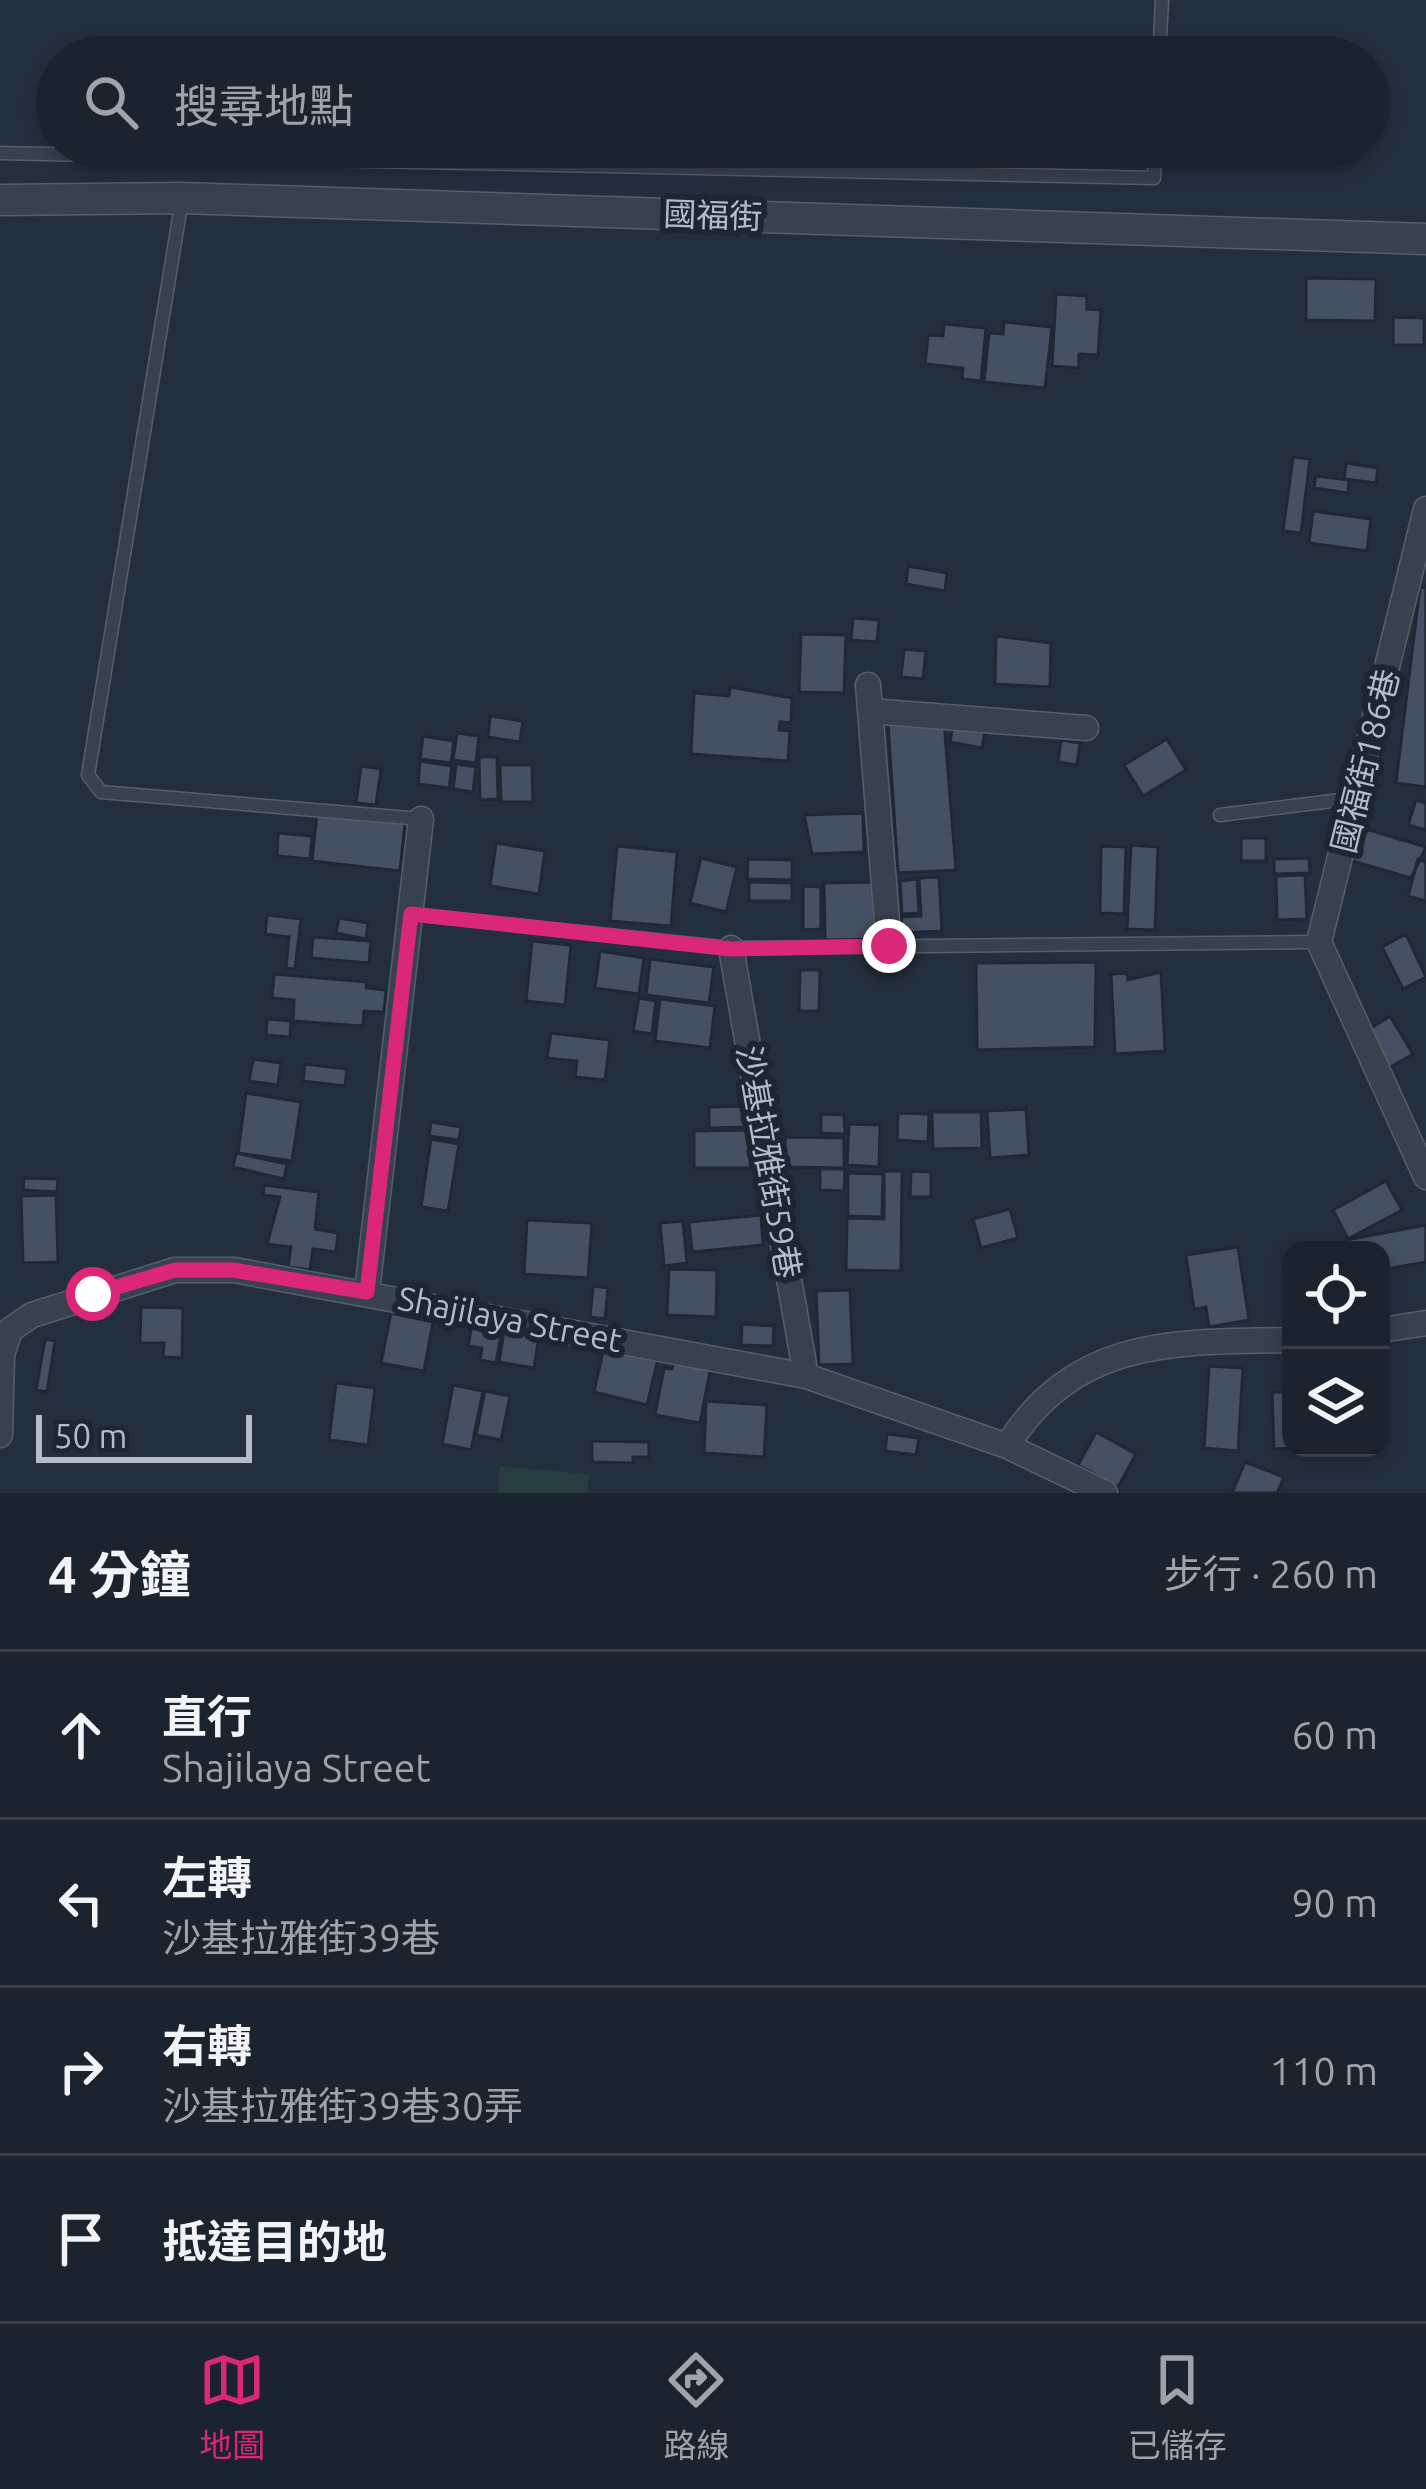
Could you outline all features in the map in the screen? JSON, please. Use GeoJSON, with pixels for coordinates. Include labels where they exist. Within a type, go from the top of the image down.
{"type":"FeatureCollection","features":[{"type":"Feature","properties":{"kind":"street","name":"國福街"},"geometry":{"type":"LineString","coordinates":[[0,200],[182,198],[1426,239]]}},
{"type":"Feature","properties":{"kind":"street","name":"國福街186巷"},"geometry":{"type":"LineString","coordinates":[[1319,942],[1426,509]]}},
{"type":"Feature","properties":{"kind":"street"},"geometry":{"type":"LineString","coordinates":[[868,685],[889,946]]}},
{"type":"Feature","properties":{"kind":"street"},"geometry":{"type":"LineString","coordinates":[[869,711],[1086,728]]}},
{"type":"Feature","properties":{"kind":"street"},"geometry":{"type":"LineString","coordinates":[[367,1292],[421,819]]}},
{"type":"Feature","properties":{"kind":"street"},"geometry":{"type":"LineString","coordinates":[[1319,942],[1426,1177]]}},
{"type":"Feature","properties":{"kind":"street","name":"沙基拉雅街59巷"},"geometry":{"type":"LineString","coordinates":[[731,949],[806,1376]]}},
{"type":"Feature","properties":{"kind":"street","name":"Shajilaya Street"},"geometry":{"type":"LineString","coordinates":[[0,1435],[2,1355],[10,1330],[32,1315],[175,1270],[233,1270],[806,1376],[1007,1446],[1105,1493]]}},
{"type":"Feature","properties":{"kind":"street"},"geometry":{"type":"LineString","coordinates":[[1390,1329],[1426,1323]]}},
{"type":"Feature","properties":{"kind":"street"},"geometry":{"type":"LineString","coordinates":[[1007,1446],[1047,1393],[1110,1356],[1201,1342],[1282,1340]]}},
{"type":"Feature","properties":{"kind":"lane"},"geometry":{"type":"LineString","coordinates":[[1161,36],[1162,0]]}},
{"type":"Feature","properties":{"kind":"lane"},"geometry":{"type":"LineString","coordinates":[[0,153],[36,154]]}},
{"type":"Feature","properties":{"kind":"lane"},"geometry":{"type":"LineString","coordinates":[[692,168],[1154,178],[1154,168]]}},
{"type":"Feature","properties":{"kind":"lane"},"geometry":{"type":"LineString","coordinates":[[182,198],[88,776],[101,792],[421,819]]}},
{"type":"Feature","properties":{"kind":"lane"},"geometry":{"type":"LineString","coordinates":[[1220,815],[1358,797]]}},
{"type":"Feature","properties":{"kind":"lane"},"geometry":{"type":"LineString","coordinates":[[411,914],[731,949],[1319,942]]}},
{"type":"Feature","properties":{"kind":"green space"},"geometry":{"type":"Polygon","coordinates":[[[500,1466],[589,1474],[588,1493],[498,1493],[500,1466]]]}},
{"type":"Feature","properties":{"kind":"building"},"geometry":{"type":"Polygon","coordinates":[[[1306,278],[1376,279],[1375,321],[1306,320],[1306,278]]]}},
{"type":"Feature","properties":{"kind":"building"},"geometry":{"type":"Polygon","coordinates":[[[1056,294],[1087,296],[1087,309],[1101,310],[1098,355],[1079,354],[1079,368],[1052,366],[1056,294]]]}},
{"type":"Feature","properties":{"kind":"building"},"geometry":{"type":"Polygon","coordinates":[[[1393,317],[1424,318],[1424,345],[1393,345],[1393,317]]]}},
{"type":"Feature","properties":{"kind":"building"},"geometry":{"type":"Polygon","coordinates":[[[1004,322],[1052,327],[1045,388],[984,382],[989,333],[1003,334],[1004,322]]]}},
{"type":"Feature","properties":{"kind":"building"},"geometry":{"type":"Polygon","coordinates":[[[944,324],[986,328],[981,381],[962,379],[963,368],[925,364],[928,335],[943,336],[944,324]]]}},
{"type":"Feature","properties":{"kind":"building"},"geometry":{"type":"Polygon","coordinates":[[[1293,457],[1310,459],[1301,533],[1283,531],[1293,457]]]}},
{"type":"Feature","properties":{"kind":"building"},"geometry":{"type":"Polygon","coordinates":[[[1346,463],[1378,468],[1376,483],[1344,479],[1346,463]]]}},
{"type":"Feature","properties":{"kind":"building"},"geometry":{"type":"Polygon","coordinates":[[[1316,476],[1349,480],[1348,493],[1314,488],[1316,476]]]}},
{"type":"Feature","properties":{"kind":"building"},"geometry":{"type":"Polygon","coordinates":[[[1313,511],[1371,519],[1367,551],[1309,543],[1313,511]]]}},
{"type":"Feature","properties":{"kind":"building"},"geometry":{"type":"Polygon","coordinates":[[[908,566],[947,573],[945,591],[906,584],[908,566]]]}},
{"type":"Feature","properties":{"kind":"building"},"geometry":{"type":"Polygon","coordinates":[[[1420,587],[1426,588],[1426,787],[1396,783],[1420,587]]]}},
{"type":"Feature","properties":{"kind":"building"},"geometry":{"type":"Polygon","coordinates":[[[853,618],[879,620],[877,642],[851,640],[853,618]]]}},
{"type":"Feature","properties":{"kind":"building"},"geometry":{"type":"Polygon","coordinates":[[[801,634],[846,635],[844,693],[799,692],[801,634]]]}},
{"type":"Feature","properties":{"kind":"building"},"geometry":{"type":"Polygon","coordinates":[[[996,636],[1051,643],[1050,687],[995,684],[996,636]]]}},
{"type":"Feature","properties":{"kind":"building"},"geometry":{"type":"Polygon","coordinates":[[[904,649],[926,651],[923,679],[901,677],[904,649]]]}},
{"type":"Feature","properties":{"kind":"building"},"geometry":{"type":"Polygon","coordinates":[[[730,687],[792,698],[791,723],[780,722],[779,730],[790,731],[788,761],[691,754],[694,693],[729,696],[730,687]]]}},
{"type":"Feature","properties":{"kind":"building"},"geometry":{"type":"Polygon","coordinates":[[[490,716],[523,721],[520,742],[488,737],[490,716]]]}},
{"type":"Feature","properties":{"kind":"building"},"geometry":{"type":"Polygon","coordinates":[[[944,722],[956,870],[898,873],[888,724],[944,722]]]}},
{"type":"Feature","properties":{"kind":"building"},"geometry":{"type":"Polygon","coordinates":[[[953,725],[985,730],[982,748],[950,742],[953,725]]]}},
{"type":"Feature","properties":{"kind":"building"},"geometry":{"type":"Polygon","coordinates":[[[457,733],[479,736],[476,763],[453,760],[457,733]]]}},
{"type":"Feature","properties":{"kind":"building"},"geometry":{"type":"Polygon","coordinates":[[[423,736],[454,741],[451,763],[420,759],[423,736]]]}},
{"type":"Feature","properties":{"kind":"building"},"geometry":{"type":"Polygon","coordinates":[[[1167,739],[1186,770],[1143,796],[1124,765],[1167,739]]]}},
{"type":"Feature","properties":{"kind":"building"},"geometry":{"type":"Polygon","coordinates":[[[1061,740],[1080,743],[1077,765],[1058,762],[1061,740]]]}},
{"type":"Feature","properties":{"kind":"building"},"geometry":{"type":"Polygon","coordinates":[[[479,757],[497,757],[498,799],[480,800],[479,757]]]}},
{"type":"Feature","properties":{"kind":"building"},"geometry":{"type":"Polygon","coordinates":[[[420,761],[452,766],[449,788],[418,784],[420,761]]]}},
{"type":"Feature","properties":{"kind":"building"},"geometry":{"type":"Polygon","coordinates":[[[456,764],[476,767],[473,792],[453,789],[456,764]]]}},
{"type":"Feature","properties":{"kind":"building"},"geometry":{"type":"Polygon","coordinates":[[[500,765],[532,765],[533,802],[501,802],[500,765]]]}},
{"type":"Feature","properties":{"kind":"building"},"geometry":{"type":"Polygon","coordinates":[[[361,766],[381,769],[376,805],[356,803],[361,766]]]}},
{"type":"Feature","properties":{"kind":"building"},"geometry":{"type":"Polygon","coordinates":[[[1416,800],[1426,803],[1426,830],[1408,825],[1416,800]]]}},
{"type":"Feature","properties":{"kind":"building"},"geometry":{"type":"Polygon","coordinates":[[[317,813],[405,823],[400,871],[312,861],[317,813]]]}},
{"type":"Feature","properties":{"kind":"building"},"geometry":{"type":"Polygon","coordinates":[[[863,813],[864,852],[812,854],[804,815],[863,813]]]}},
{"type":"Feature","properties":{"kind":"building"},"geometry":{"type":"Polygon","coordinates":[[[1359,827],[1426,847],[1411,878],[1349,860],[1359,827]]]}},
{"type":"Feature","properties":{"kind":"building"},"geometry":{"type":"Polygon","coordinates":[[[278,833],[312,836],[310,859],[277,856],[278,833]]]}},
{"type":"Feature","properties":{"kind":"building"},"geometry":{"type":"Polygon","coordinates":[[[1241,838],[1266,838],[1266,861],[1241,861],[1241,838]]]}},
{"type":"Feature","properties":{"kind":"building"},"geometry":{"type":"Polygon","coordinates":[[[496,843],[545,851],[539,894],[490,886],[496,843]]]}},
{"type":"Feature","properties":{"kind":"building"},"geometry":{"type":"Polygon","coordinates":[[[1131,845],[1158,847],[1155,930],[1127,929],[1131,845]]]}},
{"type":"Feature","properties":{"kind":"building"},"geometry":{"type":"Polygon","coordinates":[[[617,846],[677,852],[671,926],[610,921],[617,846]]]}},
{"type":"Feature","properties":{"kind":"building"},"geometry":{"type":"Polygon","coordinates":[[[1101,846],[1126,847],[1124,914],[1100,913],[1101,846]]]}},
{"type":"Feature","properties":{"kind":"building"},"geometry":{"type":"Polygon","coordinates":[[[701,858],[737,867],[726,912],[690,903],[701,858]]]}},
{"type":"Feature","properties":{"kind":"building"},"geometry":{"type":"Polygon","coordinates":[[[1309,858],[1310,873],[1274,874],[1274,859],[1309,858]]]}},
{"type":"Feature","properties":{"kind":"building"},"geometry":{"type":"Polygon","coordinates":[[[748,859],[792,860],[792,880],[747,879],[748,859]]]}},
{"type":"Feature","properties":{"kind":"building"},"geometry":{"type":"Polygon","coordinates":[[[1418,859],[1426,862],[1426,901],[1408,896],[1418,859]]]}},
{"type":"Feature","properties":{"kind":"building"},"geometry":{"type":"Polygon","coordinates":[[[1305,875],[1307,919],[1277,920],[1276,876],[1305,875]]]}},
{"type":"Feature","properties":{"kind":"building"},"geometry":{"type":"Polygon","coordinates":[[[939,877],[942,931],[903,933],[901,917],[921,916],[919,878],[939,877]]]}},
{"type":"Feature","properties":{"kind":"building"},"geometry":{"type":"Polygon","coordinates":[[[917,879],[919,913],[902,914],[900,881],[917,879]]]}},
{"type":"Feature","properties":{"kind":"building"},"geometry":{"type":"Polygon","coordinates":[[[749,882],[792,883],[792,901],[749,901],[749,882]]]}},
{"type":"Feature","properties":{"kind":"building"},"geometry":{"type":"Polygon","coordinates":[[[876,882],[877,939],[825,940],[824,883],[876,882]]]}},
{"type":"Feature","properties":{"kind":"building"},"geometry":{"type":"Polygon","coordinates":[[[803,886],[821,887],[821,929],[803,930],[803,886]]]}},
{"type":"Feature","properties":{"kind":"building"},"geometry":{"type":"Polygon","coordinates":[[[267,915],[301,919],[295,969],[286,968],[289,937],[265,934],[267,915]]]}},
{"type":"Feature","properties":{"kind":"building"},"geometry":{"type":"Polygon","coordinates":[[[339,918],[368,923],[366,939],[336,933],[339,918]]]}},
{"type":"Feature","properties":{"kind":"building"},"geometry":{"type":"Polygon","coordinates":[[[1406,934],[1426,977],[1403,989],[1382,947],[1406,934]]]}},
{"type":"Feature","properties":{"kind":"building"},"geometry":{"type":"Polygon","coordinates":[[[313,937],[371,941],[369,963],[311,958],[313,937]]]}},
{"type":"Feature","properties":{"kind":"building"},"geometry":{"type":"Polygon","coordinates":[[[532,941],[571,945],[565,1005],[526,1001],[532,941]]]}},
{"type":"Feature","properties":{"kind":"building"},"geometry":{"type":"Polygon","coordinates":[[[600,951],[644,958],[639,994],[595,988],[600,951]]]}},
{"type":"Feature","properties":{"kind":"building"},"geometry":{"type":"Polygon","coordinates":[[[650,959],[714,967],[709,1003],[646,995],[650,959]]]}},
{"type":"Feature","properties":{"kind":"building"},"geometry":{"type":"Polygon","coordinates":[[[1096,962],[1095,1047],[977,1050],[976,963],[1096,962]]]}},
{"type":"Feature","properties":{"kind":"building"},"geometry":{"type":"Polygon","coordinates":[[[800,970],[820,970],[819,1011],[799,1011],[800,970]]]}},
{"type":"Feature","properties":{"kind":"building"},"geometry":{"type":"Polygon","coordinates":[[[1161,972],[1165,1051],[1115,1054],[1111,974],[1127,973],[1128,980],[1161,972]]]}},
{"type":"Feature","properties":{"kind":"building"},"geometry":{"type":"Polygon","coordinates":[[[274,974],[367,982],[366,988],[386,990],[384,1012],[364,1011],[363,1026],[293,1021],[294,1000],[272,998],[274,974]]]}},
{"type":"Feature","properties":{"kind":"building"},"geometry":{"type":"Polygon","coordinates":[[[639,998],[656,1001],[652,1034],[633,1031],[639,998]]]}},
{"type":"Feature","properties":{"kind":"building"},"geometry":{"type":"Polygon","coordinates":[[[660,999],[715,1006],[710,1048],[655,1041],[660,999]]]}},
{"type":"Feature","properties":{"kind":"building"},"geometry":{"type":"Polygon","coordinates":[[[1390,1016],[1413,1054],[1385,1070],[1362,1034],[1390,1016]]]}},
{"type":"Feature","properties":{"kind":"building"},"geometry":{"type":"Polygon","coordinates":[[[267,1019],[291,1021],[290,1037],[266,1035],[267,1019]]]}},
{"type":"Feature","properties":{"kind":"building"},"geometry":{"type":"Polygon","coordinates":[[[551,1033],[610,1040],[605,1080],[575,1077],[577,1061],[547,1058],[551,1033]]]}},
{"type":"Feature","properties":{"kind":"building"},"geometry":{"type":"Polygon","coordinates":[[[253,1059],[281,1063],[278,1085],[249,1081],[253,1059]]]}},
{"type":"Feature","properties":{"kind":"building"},"geometry":{"type":"Polygon","coordinates":[[[305,1064],[347,1069],[345,1086],[303,1081],[305,1064]]]}},
{"type":"Feature","properties":{"kind":"building"},"geometry":{"type":"Polygon","coordinates":[[[246,1093],[301,1102],[292,1161],[238,1153],[246,1093]]]}},
{"type":"Feature","properties":{"kind":"building"},"geometry":{"type":"Polygon","coordinates":[[[752,1106],[752,1127],[709,1128],[709,1107],[752,1106]]]}},
{"type":"Feature","properties":{"kind":"building"},"geometry":{"type":"Polygon","coordinates":[[[1026,1109],[1029,1155],[990,1158],[987,1111],[1026,1109]]]}},
{"type":"Feature","properties":{"kind":"building"},"geometry":{"type":"Polygon","coordinates":[[[932,1112],[981,1112],[982,1148],[933,1149],[932,1112]]]}},
{"type":"Feature","properties":{"kind":"building"},"geometry":{"type":"Polygon","coordinates":[[[898,1113],[929,1114],[928,1142],[897,1140],[898,1113]]]}},
{"type":"Feature","properties":{"kind":"building"},"geometry":{"type":"Polygon","coordinates":[[[821,1114],[844,1115],[845,1134],[821,1133],[821,1114]]]}},
{"type":"Feature","properties":{"kind":"building"},"geometry":{"type":"Polygon","coordinates":[[[431,1122],[461,1127],[459,1140],[429,1136],[431,1122]]]}},
{"type":"Feature","properties":{"kind":"building"},"geometry":{"type":"Polygon","coordinates":[[[849,1124],[880,1125],[879,1167],[847,1165],[849,1124]]]}},
{"type":"Feature","properties":{"kind":"building"},"geometry":{"type":"Polygon","coordinates":[[[756,1130],[757,1168],[694,1168],[694,1131],[756,1130]]]}},
{"type":"Feature","properties":{"kind":"building"},"geometry":{"type":"Polygon","coordinates":[[[785,1137],[844,1138],[844,1168],[785,1167],[785,1137]]]}},
{"type":"Feature","properties":{"kind":"building"},"geometry":{"type":"Polygon","coordinates":[[[431,1139],[459,1144],[448,1211],[421,1207],[431,1139]]]}},
{"type":"Feature","properties":{"kind":"building"},"geometry":{"type":"Polygon","coordinates":[[[236,1153],[287,1164],[284,1179],[233,1167],[236,1153]]]}},
{"type":"Feature","properties":{"kind":"building"},"geometry":{"type":"Polygon","coordinates":[[[820,1169],[845,1169],[844,1191],[820,1190],[820,1169]]]}},
{"type":"Feature","properties":{"kind":"building"},"geometry":{"type":"Polygon","coordinates":[[[884,1171],[902,1171],[901,1271],[846,1270],[847,1218],[884,1219],[884,1171]]]}},
{"type":"Feature","properties":{"kind":"building"},"geometry":{"type":"Polygon","coordinates":[[[911,1171],[931,1172],[931,1197],[910,1197],[911,1171]]]}},
{"type":"Feature","properties":{"kind":"building"},"geometry":{"type":"Polygon","coordinates":[[[848,1173],[883,1174],[882,1217],[848,1216],[848,1173]]]}},
{"type":"Feature","properties":{"kind":"building"},"geometry":{"type":"Polygon","coordinates":[[[24,1178],[58,1179],[57,1192],[23,1190],[24,1178]]]}},
{"type":"Feature","properties":{"kind":"building"},"geometry":{"type":"Polygon","coordinates":[[[1386,1181],[1402,1210],[1348,1239],[1333,1210],[1386,1181]]]}},
{"type":"Feature","properties":{"kind":"building"},"geometry":{"type":"Polygon","coordinates":[[[264,1185],[319,1192],[315,1229],[338,1233],[336,1252],[313,1249],[310,1270],[288,1267],[291,1247],[267,1244],[280,1197],[263,1195],[264,1185]]]}},
{"type":"Feature","properties":{"kind":"building"},"geometry":{"type":"Polygon","coordinates":[[[56,1195],[58,1262],[23,1263],[21,1196],[56,1195]]]}},
{"type":"Feature","properties":{"kind":"building"},"geometry":{"type":"Polygon","coordinates":[[[1010,1209],[1018,1238],[981,1248],[973,1219],[1010,1209]]]}},
{"type":"Feature","properties":{"kind":"building"},"geometry":{"type":"Polygon","coordinates":[[[761,1215],[763,1245],[692,1252],[689,1222],[761,1215]]]}},
{"type":"Feature","properties":{"kind":"building"},"geometry":{"type":"Polygon","coordinates":[[[527,1220],[592,1223],[588,1278],[524,1274],[527,1220]]]}},
{"type":"Feature","properties":{"kind":"building"},"geometry":{"type":"Polygon","coordinates":[[[683,1221],[687,1263],[664,1266],[660,1223],[683,1221]]]}},
{"type":"Feature","properties":{"kind":"building"},"geometry":{"type":"Polygon","coordinates":[[[1426,1225],[1426,1262],[1390,1268],[1390,1241],[1346,1240],[1426,1225]]]}},
{"type":"Feature","properties":{"kind":"building"},"geometry":{"type":"Polygon","coordinates":[[[1238,1247],[1249,1320],[1209,1327],[1206,1307],[1194,1309],[1186,1255],[1238,1247]]]}},
{"type":"Feature","properties":{"kind":"building"},"geometry":{"type":"Polygon","coordinates":[[[669,1269],[717,1270],[716,1317],[667,1315],[669,1269]]]}},
{"type":"Feature","properties":{"kind":"building"},"geometry":{"type":"Polygon","coordinates":[[[593,1286],[608,1288],[605,1319],[590,1317],[593,1286]]]}},
{"type":"Feature","properties":{"kind":"building"},"geometry":{"type":"Polygon","coordinates":[[[850,1290],[853,1364],[819,1365],[816,1291],[850,1290]]]}},
{"type":"Feature","properties":{"kind":"building"},"geometry":{"type":"Polygon","coordinates":[[[141,1307],[183,1308],[182,1358],[163,1357],[164,1343],[140,1343],[141,1307]]]}},
{"type":"Feature","properties":{"kind":"building"},"geometry":{"type":"Polygon","coordinates":[[[391,1313],[433,1322],[424,1371],[381,1363],[391,1313]]]}},
{"type":"Feature","properties":{"kind":"building"},"geometry":{"type":"Polygon","coordinates":[[[742,1324],[774,1326],[773,1346],[741,1345],[742,1324]]]}},
{"type":"Feature","properties":{"kind":"building"},"geometry":{"type":"Polygon","coordinates":[[[472,1325],[502,1330],[496,1363],[480,1360],[482,1348],[468,1346],[472,1325]]]}},
{"type":"Feature","properties":{"kind":"building"},"geometry":{"type":"Polygon","coordinates":[[[504,1331],[539,1337],[534,1368],[499,1362],[504,1331]]]}},
{"type":"Feature","properties":{"kind":"building"},"geometry":{"type":"Polygon","coordinates":[[[45,1339],[55,1341],[47,1392],[36,1390],[45,1339]]]}},
{"type":"Feature","properties":{"kind":"building"},"geometry":{"type":"Polygon","coordinates":[[[604,1347],[658,1359],[647,1405],[594,1392],[604,1347]]]}},
{"type":"Feature","properties":{"kind":"building"},"geometry":{"type":"Polygon","coordinates":[[[674,1359],[711,1366],[700,1423],[655,1415],[664,1368],[672,1369],[674,1359]]]}},
{"type":"Feature","properties":{"kind":"building"},"geometry":{"type":"Polygon","coordinates":[[[1209,1366],[1243,1368],[1238,1451],[1204,1448],[1209,1366]]]}},
{"type":"Feature","properties":{"kind":"building"},"geometry":{"type":"Polygon","coordinates":[[[336,1383],[375,1388],[368,1445],[329,1440],[336,1383]]]}},
{"type":"Feature","properties":{"kind":"building"},"geometry":{"type":"Polygon","coordinates":[[[453,1385],[483,1391],[471,1450],[442,1444],[453,1385]]]}},
{"type":"Feature","properties":{"kind":"building"},"geometry":{"type":"Polygon","coordinates":[[[485,1391],[510,1396],[501,1440],[476,1435],[485,1391]]]}},
{"type":"Feature","properties":{"kind":"building"},"geometry":{"type":"Polygon","coordinates":[[[1272,1392],[1282,1392],[1282,1449],[1274,1449],[1272,1392]]]}},
{"type":"Feature","properties":{"kind":"building"},"geometry":{"type":"Polygon","coordinates":[[[706,1401],[767,1405],[764,1457],[704,1453],[706,1401]]]}},
{"type":"Feature","properties":{"kind":"building"},"geometry":{"type":"Polygon","coordinates":[[[1096,1432],[1136,1454],[1118,1487],[1078,1465],[1096,1432]]]}},
{"type":"Feature","properties":{"kind":"building"},"geometry":{"type":"Polygon","coordinates":[[[887,1434],[919,1438],[916,1455],[885,1451],[887,1434]]]}},
{"type":"Feature","properties":{"kind":"building"},"geometry":{"type":"Polygon","coordinates":[[[592,1441],[649,1442],[649,1457],[633,1457],[633,1463],[592,1462],[592,1441]]]}},
{"type":"Feature","properties":{"kind":"building"},"geometry":{"type":"Polygon","coordinates":[[[1245,1462],[1284,1477],[1277,1493],[1232,1493],[1245,1462]]]}},
{"type":"Feature","properties":{"kind":"route"},"geometry":{"type":"LineString","coordinates":[[93,1294],[175,1270],[233,1270],[367,1292],[411,914],[731,949],[889,946]]}}]}
